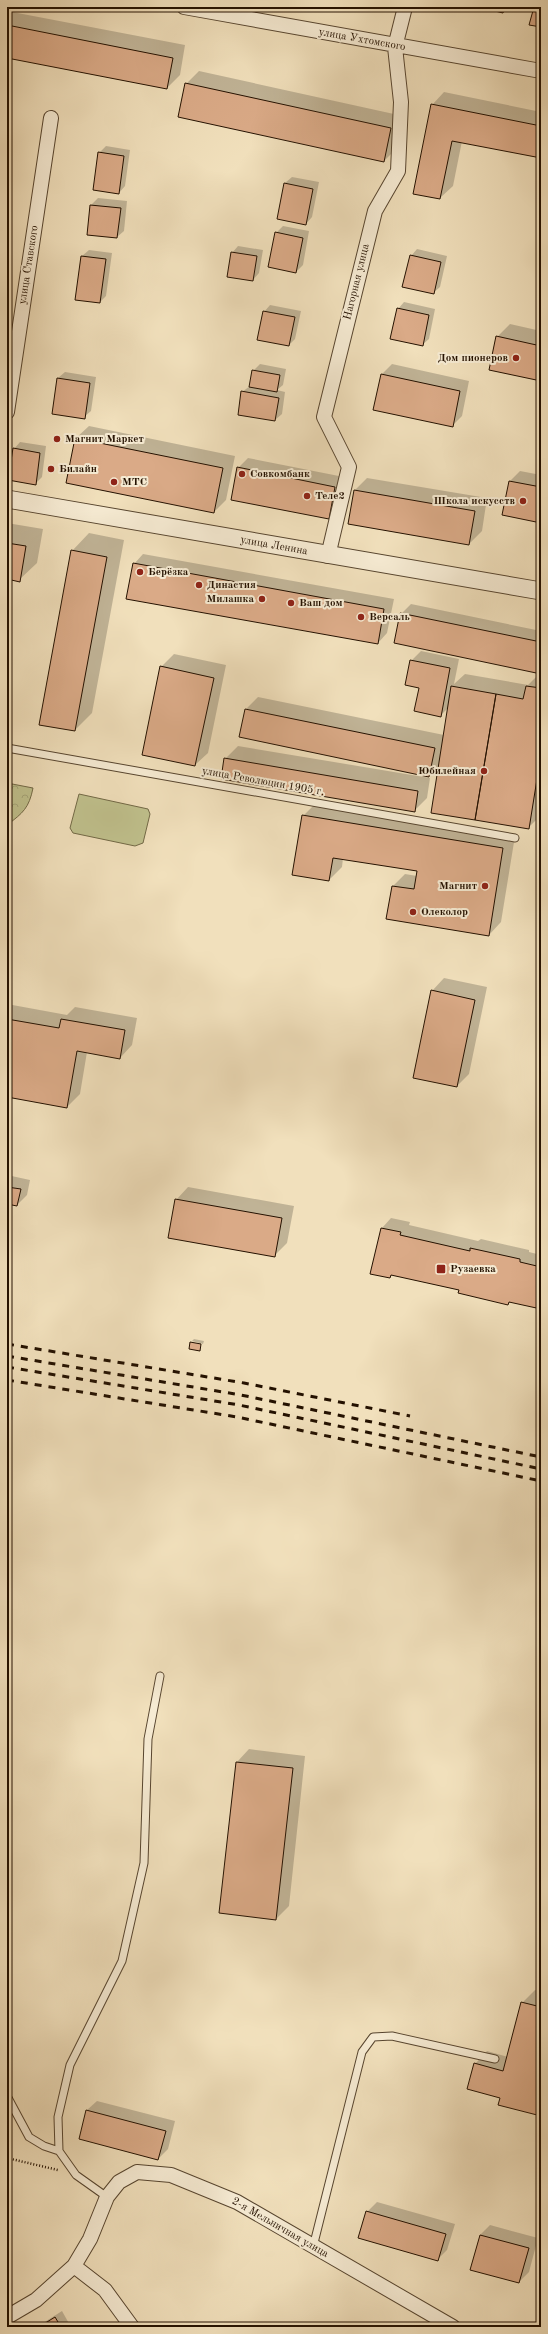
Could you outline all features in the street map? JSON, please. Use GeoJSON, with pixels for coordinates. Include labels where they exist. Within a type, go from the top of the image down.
{"type":"FeatureCollection","features":[{"type":"Feature","properties":{"kind":"street","name":"улица Ухтомского"},"geometry":{"type":"LineString","coordinates":[[184,7],[395,47],[541,71]]}},
{"type":"Feature","properties":{"kind":"street","name":"Нагорная улица"},"geometry":{"type":"LineString","coordinates":[[328,556],[349,467],[324,417],[375,211],[398,171],[401,102],[395,47],[405,7]]}},
{"type":"Feature","properties":{"kind":"street","name":"улица Ставского"},"geometry":{"type":"LineString","coordinates":[[7,412],[51,118]]}},
{"type":"Feature","properties":{"kind":"street","name":"улица Ленина"},"geometry":{"type":"LineString","coordinates":[[7,499],[328,556],[541,591]]}},
{"type":"Feature","properties":{"kind":"street","name":"2-я Мельничная улица"},"geometry":{"type":"LineString","coordinates":[[7,2317],[36,2300],[74,2266],[90,2239],[107,2197],[119,2182],[137,2172],[171,2175],[237,2202],[452,2327]]}},
{"type":"Feature","properties":{"kind":"street"},"geometry":{"type":"LineString","coordinates":[[74,2266],[105,2290],[132,2327]]}},
{"type":"Feature","properties":{"kind":"lane","name":"улица Революции 1905 г."},"geometry":{"type":"LineString","coordinates":[[7,748],[515,838]]}},
{"type":"Feature","properties":{"kind":"lane"},"geometry":{"type":"LineString","coordinates":[[107,2197],[76,2175],[59,2151],[58,2116],[70,2065],[122,1961],[144,1863],[148,1739],[160,1676]]}},
{"type":"Feature","properties":{"kind":"lane"},"geometry":{"type":"LineString","coordinates":[[313,2246],[362,2052],[373,2037],[392,2036],[495,2059]]}},
{"type":"Feature","properties":{"kind":"lane"},"geometry":{"type":"LineString","coordinates":[[7,2096],[29,2137],[44,2146],[59,2151]]}},
{"type":"Feature","properties":{"kind":"path"},"geometry":{"type":"LineString","coordinates":[[7,2158],[76,2175]]}},
{"type":"Feature","properties":{"kind":"green space"},"geometry":{"type":"Polygon","coordinates":[[[7,783],[33,788],[30,801],[24,810],[7,825],[7,783]]]}},
{"type":"Feature","properties":{"kind":"green space"},"geometry":{"type":"Polygon","coordinates":[[[79,794],[148,809],[150,814],[143,843],[135,846],[73,833],[70,828],[79,794]]]}},
{"type":"Feature","properties":{"kind":"building"},"geometry":{"type":"Polygon","coordinates":[[[479,7],[505,7],[503,13],[479,7]]]}},
{"type":"Feature","properties":{"kind":"building"},"geometry":{"type":"Polygon","coordinates":[[[534,7],[541,7],[541,27],[529,25],[534,7]]]}},
{"type":"Feature","properties":{"kind":"building"},"geometry":{"type":"Polygon","coordinates":[[[7,25],[173,58],[167,89],[7,58],[7,25]]]}},
{"type":"Feature","properties":{"kind":"building"},"geometry":{"type":"Polygon","coordinates":[[[185,83],[391,128],[384,162],[178,117],[185,83]]]}},
{"type":"Feature","properties":{"kind":"building"},"geometry":{"type":"Polygon","coordinates":[[[431,104],[541,126],[541,158],[452,141],[440,199],[413,194],[431,104]]]}},
{"type":"Feature","properties":{"kind":"building"},"geometry":{"type":"Polygon","coordinates":[[[98,152],[124,156],[119,194],[93,190],[98,152]]]}},
{"type":"Feature","properties":{"kind":"building"},"geometry":{"type":"Polygon","coordinates":[[[284,183],[313,189],[306,225],[277,219],[284,183]]]}},
{"type":"Feature","properties":{"kind":"building"},"geometry":{"type":"Polygon","coordinates":[[[90,205],[121,208],[117,238],[87,235],[90,205]]]}},
{"type":"Feature","properties":{"kind":"building"},"geometry":{"type":"Polygon","coordinates":[[[275,232],[303,238],[296,273],[268,267],[275,232]]]}},
{"type":"Feature","properties":{"kind":"building"},"geometry":{"type":"Polygon","coordinates":[[[231,252],[257,256],[253,281],[227,277],[231,252]]]}},
{"type":"Feature","properties":{"kind":"building"},"geometry":{"type":"Polygon","coordinates":[[[410,255],[441,262],[434,294],[402,287],[410,255]]]}},
{"type":"Feature","properties":{"kind":"building"},"geometry":{"type":"Polygon","coordinates":[[[81,256],[106,259],[100,303],[75,300],[81,256]]]}},
{"type":"Feature","properties":{"kind":"building"},"geometry":{"type":"Polygon","coordinates":[[[397,308],[429,315],[423,346],[390,339],[397,308]]]}},
{"type":"Feature","properties":{"kind":"building"},"geometry":{"type":"Polygon","coordinates":[[[263,311],[295,317],[289,346],[257,340],[263,311]]]}},
{"type":"Feature","properties":{"kind":"building","name":"Дом пионеров"},"geometry":{"type":"Polygon","coordinates":[[[496,336],[541,346],[541,381],[489,370],[496,336]]]}},
{"type":"Feature","properties":{"kind":"building"},"geometry":{"type":"Polygon","coordinates":[[[252,370],[280,375],[277,392],[249,387],[252,370]]]}},
{"type":"Feature","properties":{"kind":"building"},"geometry":{"type":"Polygon","coordinates":[[[381,374],[460,391],[453,427],[373,410],[381,374]]]}},
{"type":"Feature","properties":{"kind":"building"},"geometry":{"type":"Polygon","coordinates":[[[57,378],[90,383],[85,419],[52,414],[57,378]]]}},
{"type":"Feature","properties":{"kind":"building"},"geometry":{"type":"Polygon","coordinates":[[[241,391],[279,398],[275,421],[238,415],[241,391]]]}},
{"type":"Feature","properties":{"kind":"building"},"geometry":{"type":"Polygon","coordinates":[[[75,438],[223,468],[214,513],[66,483],[75,438]]]}},
{"type":"Feature","properties":{"kind":"building"},"geometry":{"type":"Polygon","coordinates":[[[13,448],[40,453],[36,485],[8,480],[13,448]]]}},
{"type":"Feature","properties":{"kind":"building"},"geometry":{"type":"Polygon","coordinates":[[[237,467],[335,487],[329,519],[231,500],[237,467]]]}},
{"type":"Feature","properties":{"kind":"building","name":"Школа искусств"},"geometry":{"type":"Polygon","coordinates":[[[509,481],[541,487],[541,523],[502,515],[509,481]]]}},
{"type":"Feature","properties":{"kind":"building"},"geometry":{"type":"Polygon","coordinates":[[[354,490],[475,511],[469,545],[348,524],[354,490]]]}},
{"type":"Feature","properties":{"kind":"building"},"geometry":{"type":"Polygon","coordinates":[[[7,543],[26,546],[20,582],[7,579],[7,543]]]}},
{"type":"Feature","properties":{"kind":"building"},"geometry":{"type":"Polygon","coordinates":[[[71,550],[107,557],[75,731],[39,725],[71,550]]]}},
{"type":"Feature","properties":{"kind":"building"},"geometry":{"type":"Polygon","coordinates":[[[133,563],[384,609],[378,644],[126,599],[133,563]]]}},
{"type":"Feature","properties":{"kind":"building"},"geometry":{"type":"Polygon","coordinates":[[[400,613],[541,642],[541,674],[394,643],[400,613]]]}},
{"type":"Feature","properties":{"kind":"building"},"geometry":{"type":"Polygon","coordinates":[[[410,660],[450,668],[441,717],[414,711],[419,688],[405,685],[410,660]]]}},
{"type":"Feature","properties":{"kind":"building"},"geometry":{"type":"Polygon","coordinates":[[[160,666],[214,678],[195,766],[142,755],[160,666]]]}},
{"type":"Feature","properties":{"kind":"building"},"geometry":{"type":"Polygon","coordinates":[[[451,686],[496,694],[475,820],[431,813],[451,686]]]}},
{"type":"Feature","properties":{"kind":"building"},"geometry":{"type":"Polygon","coordinates":[[[526,686],[541,688],[541,754],[529,829],[475,820],[496,694],[523,699],[526,686]]]}},
{"type":"Feature","properties":{"kind":"building"},"geometry":{"type":"Polygon","coordinates":[[[245,709],[435,748],[429,777],[239,737],[245,709]]]}},
{"type":"Feature","properties":{"kind":"building"},"geometry":{"type":"Polygon","coordinates":[[[224,758],[418,791],[415,812],[221,779],[224,758]]]}},
{"type":"Feature","properties":{"kind":"building"},"geometry":{"type":"Polygon","coordinates":[[[302,815],[503,848],[489,936],[386,919],[392,886],[414,889],[417,871],[333,858],[329,881],[292,875],[302,815]]]}},
{"type":"Feature","properties":{"kind":"building"},"geometry":{"type":"Polygon","coordinates":[[[431,990],[475,1000],[457,1087],[413,1078],[431,990]]]}},
{"type":"Feature","properties":{"kind":"building"},"geometry":{"type":"Polygon","coordinates":[[[7,1019],[59,1028],[61,1019],[125,1030],[120,1059],[77,1051],[67,1108],[7,1097],[7,1019]]]}},
{"type":"Feature","properties":{"kind":"building"},"geometry":{"type":"Polygon","coordinates":[[[7,1187],[21,1189],[17,1206],[7,1204],[7,1187]]]}},
{"type":"Feature","properties":{"kind":"building"},"geometry":{"type":"Polygon","coordinates":[[[175,1199],[282,1218],[275,1257],[168,1238],[175,1199]]]}},
{"type":"Feature","properties":{"kind":"building","name":"Рузаевка"},"geometry":{"type":"Polygon","coordinates":[[[381,1228],[401,1232],[400,1235],[470,1251],[470,1248],[520,1259],[520,1262],[541,1267],[541,1309],[509,1302],[508,1305],[458,1293],[459,1290],[391,1275],[390,1278],[370,1274],[381,1228]]]}},
{"type":"Feature","properties":{"kind":"building"},"geometry":{"type":"Polygon","coordinates":[[[190,1342],[201,1344],[200,1351],[189,1349],[190,1342]]]}},
{"type":"Feature","properties":{"kind":"building"},"geometry":{"type":"Polygon","coordinates":[[[236,1762],[293,1768],[276,1920],[219,1913],[236,1762]]]}},
{"type":"Feature","properties":{"kind":"building"},"geometry":{"type":"Polygon","coordinates":[[[521,2002],[541,2007],[541,2116],[498,2105],[500,2098],[467,2089],[474,2063],[503,2071],[521,2002]]]}},
{"type":"Feature","properties":{"kind":"building"},"geometry":{"type":"Polygon","coordinates":[[[86,2110],[166,2131],[158,2160],[79,2139],[86,2110]]]}},
{"type":"Feature","properties":{"kind":"building"},"geometry":{"type":"Polygon","coordinates":[[[366,2211],[446,2234],[438,2261],[358,2238],[366,2211]]]}},
{"type":"Feature","properties":{"kind":"building"},"geometry":{"type":"Polygon","coordinates":[[[480,2235],[529,2248],[519,2283],[470,2270],[480,2235]]]}},
{"type":"Feature","properties":{"kind":"building"},"geometry":{"type":"Polygon","coordinates":[[[55,2317],[61,2327],[39,2327],[55,2317]]]}},
{"type":"Feature","properties":{"kind":"railway"},"geometry":{"type":"LineString","coordinates":[[7,1344],[244,1383],[410,1416]]}},
{"type":"Feature","properties":{"kind":"railway"},"geometry":{"type":"LineString","coordinates":[[7,1356],[241,1395],[541,1457]]}},
{"type":"Feature","properties":{"kind":"railway"},"geometry":{"type":"LineString","coordinates":[[7,1367],[239,1405],[541,1469]]}},
{"type":"Feature","properties":{"kind":"railway"},"geometry":{"type":"LineString","coordinates":[[7,1380],[237,1417],[541,1481]]}},
{"type":"Feature","properties":{"kind":"place","name":"Дом пионеров"},"geometry":{"type":"Point","coordinates":[516,358]}},
{"type":"Feature","properties":{"kind":"place","name":"Магнит Маркет"},"geometry":{"type":"Point","coordinates":[57,439]}},
{"type":"Feature","properties":{"kind":"place","name":"Билайн"},"geometry":{"type":"Point","coordinates":[51,469]}},
{"type":"Feature","properties":{"kind":"place","name":"Совкомбанк"},"geometry":{"type":"Point","coordinates":[242,474]}},
{"type":"Feature","properties":{"kind":"place","name":"МТС"},"geometry":{"type":"Point","coordinates":[114,482]}},
{"type":"Feature","properties":{"kind":"place","name":"Теле2"},"geometry":{"type":"Point","coordinates":[307,496]}},
{"type":"Feature","properties":{"kind":"place","name":"Школа искусств"},"geometry":{"type":"Point","coordinates":[523,501]}},
{"type":"Feature","properties":{"kind":"place","name":"Берёзка"},"geometry":{"type":"Point","coordinates":[140,572]}},
{"type":"Feature","properties":{"kind":"place","name":"Династия"},"geometry":{"type":"Point","coordinates":[199,585]}},
{"type":"Feature","properties":{"kind":"place","name":"Милашка"},"geometry":{"type":"Point","coordinates":[262,599]}},
{"type":"Feature","properties":{"kind":"place","name":"Ваш дом"},"geometry":{"type":"Point","coordinates":[291,603]}},
{"type":"Feature","properties":{"kind":"place","name":"Версаль"},"geometry":{"type":"Point","coordinates":[361,617]}},
{"type":"Feature","properties":{"kind":"place","name":"Юбилейная"},"geometry":{"type":"Point","coordinates":[484,771]}},
{"type":"Feature","properties":{"kind":"place","name":"Магнит"},"geometry":{"type":"Point","coordinates":[485,886]}},
{"type":"Feature","properties":{"kind":"place","name":"Олеколор"},"geometry":{"type":"Point","coordinates":[413,912]}},
{"type":"Feature","properties":{"kind":"place","name":"Рузаевка"},"geometry":{"type":"Point","coordinates":[441,1269]}}]}
